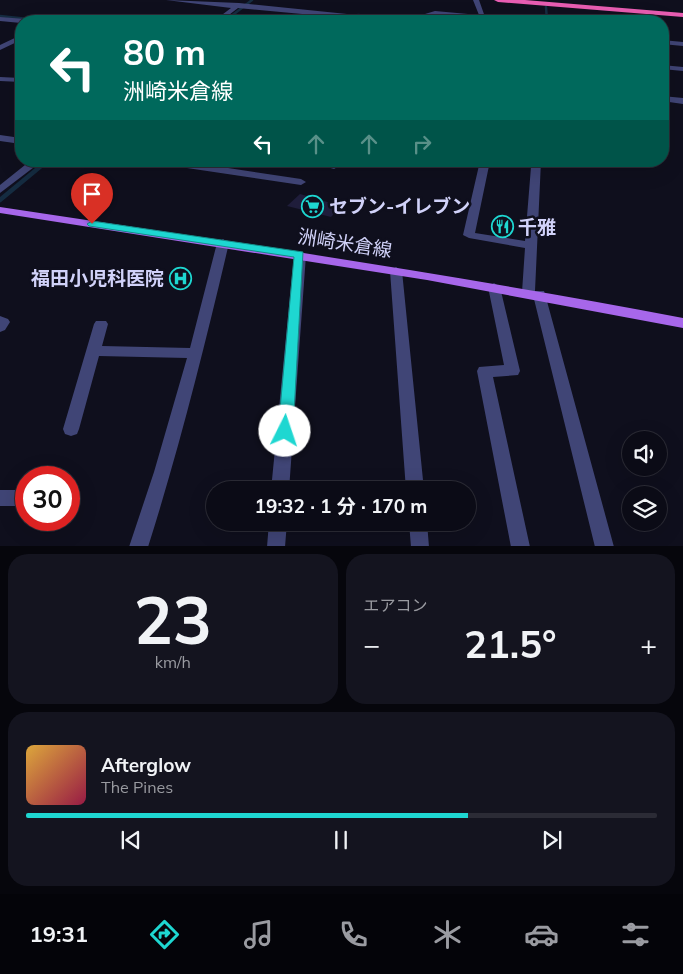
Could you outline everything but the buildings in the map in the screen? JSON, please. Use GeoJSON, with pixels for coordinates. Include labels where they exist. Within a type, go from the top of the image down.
{"type":"FeatureCollection","features":[{"type":"Feature","properties":{"kind":"highway"},"geometry":{"type":"LineString","coordinates":[[498,0],[683,12]]}},
{"type":"Feature","properties":{"kind":"highway"},"geometry":{"type":"LineString","coordinates":[[537,0],[683,12]]}},
{"type":"Feature","properties":{"kind":"highway"},"geometry":{"type":"LineString","coordinates":[[579,0],[683,12]]}},
{"type":"Feature","properties":{"kind":"main road","name":"洲崎米倉線"},"geometry":{"type":"LineString","coordinates":[[0,210],[223,243],[534,293],[683,322]]}},
{"type":"Feature","properties":{"kind":"street"},"geometry":{"type":"LineString","coordinates":[[169,0],[338,15]]}},
{"type":"Feature","properties":{"kind":"street"},"geometry":{"type":"LineString","coordinates":[[476,0],[483,15]]}},
{"type":"Feature","properties":{"kind":"street"},"geometry":{"type":"LineString","coordinates":[[226,15],[242,5]]}},
{"type":"Feature","properties":{"kind":"street"},"geometry":{"type":"LineString","coordinates":[[427,15],[435,13],[456,15]]}},
{"type":"Feature","properties":{"kind":"street"},"geometry":{"type":"LineString","coordinates":[[0,19],[15,20]]}},
{"type":"Feature","properties":{"kind":"street"},"geometry":{"type":"LineString","coordinates":[[0,48],[15,40]]}},
{"type":"Feature","properties":{"kind":"street"},"geometry":{"type":"LineString","coordinates":[[669,43],[683,44]]}},
{"type":"Feature","properties":{"kind":"street"},"geometry":{"type":"LineString","coordinates":[[669,68],[683,69]]}},
{"type":"Feature","properties":{"kind":"street"},"geometry":{"type":"LineString","coordinates":[[0,79],[15,80]]}},
{"type":"Feature","properties":{"kind":"street"},"geometry":{"type":"LineString","coordinates":[[669,99],[683,101]]}},
{"type":"Feature","properties":{"kind":"street"},"geometry":{"type":"LineString","coordinates":[[0,138],[15,140]]}},
{"type":"Feature","properties":{"kind":"street"},"geometry":{"type":"LineString","coordinates":[[0,190],[29,167]]}},
{"type":"Feature","properties":{"kind":"street"},"geometry":{"type":"LineString","coordinates":[[200,167],[301,182]]}},
{"type":"Feature","properties":{"kind":"street"},"geometry":{"type":"LineString","coordinates":[[484,167],[469,235],[531,245]]}},
{"type":"Feature","properties":{"kind":"street"},"geometry":{"type":"LineString","coordinates":[[536,167],[531,245],[534,293],[605,546]]}},
{"type":"Feature","properties":{"kind":"street"},"geometry":{"type":"LineString","coordinates":[[138,546],[164,470],[196,353],[223,243]]}},
{"type":"Feature","properties":{"kind":"street"},"geometry":{"type":"LineString","coordinates":[[281,481],[300,255]]}},
{"type":"Feature","properties":{"kind":"street"},"geometry":{"type":"LineString","coordinates":[[396,271],[414,481]]}},
{"type":"Feature","properties":{"kind":"street"},"geometry":{"type":"LineString","coordinates":[[494,287],[513,371],[484,371],[521,546]]}},
{"type":"Feature","properties":{"kind":"street"},"geometry":{"type":"LineString","coordinates":[[0,321],[3,322],[0,327]]}},
{"type":"Feature","properties":{"kind":"street"},"geometry":{"type":"LineString","coordinates":[[71,429],[101,324]]}},
{"type":"Feature","properties":{"kind":"street"},"geometry":{"type":"LineString","coordinates":[[94,351],[196,353]]}},
{"type":"Feature","properties":{"kind":"street"},"geometry":{"type":"LineString","coordinates":[[0,498],[15,498]]}},
{"type":"Feature","properties":{"kind":"street"},"geometry":{"type":"LineString","coordinates":[[276,546],[277,531]]}},
{"type":"Feature","properties":{"kind":"street"},"geometry":{"type":"LineString","coordinates":[[419,531],[420,546]]}},
{"type":"Feature","properties":{"kind":"waterway"},"geometry":{"type":"LineString","coordinates":[[233,15],[252,0]]}},
{"type":"Feature","properties":{"kind":"waterway"},"geometry":{"type":"LineString","coordinates":[[546,7],[547,15]]}},
{"type":"Feature","properties":{"kind":"waterway"},"geometry":{"type":"LineString","coordinates":[[0,16],[15,18]]}},
{"type":"Feature","properties":{"kind":"waterway"},"geometry":{"type":"LineString","coordinates":[[0,200],[40,167]]}},
{"type":"Feature","properties":{"kind":"place","name":"セブン-イレブン"},"geometry":{"type":"Point","coordinates":[313,206]}},
{"type":"Feature","properties":{"kind":"place","name":"千雅"},"geometry":{"type":"Point","coordinates":[502,227]}},
{"type":"Feature","properties":{"kind":"place","name":"福田小児科医院"},"geometry":{"type":"Point","coordinates":[180,278]}},
{"type":"Feature","properties":{"kind":"route"},"geometry":{"type":"LineString","coordinates":[[92,224],[300,255],[285,431]]}}]}
